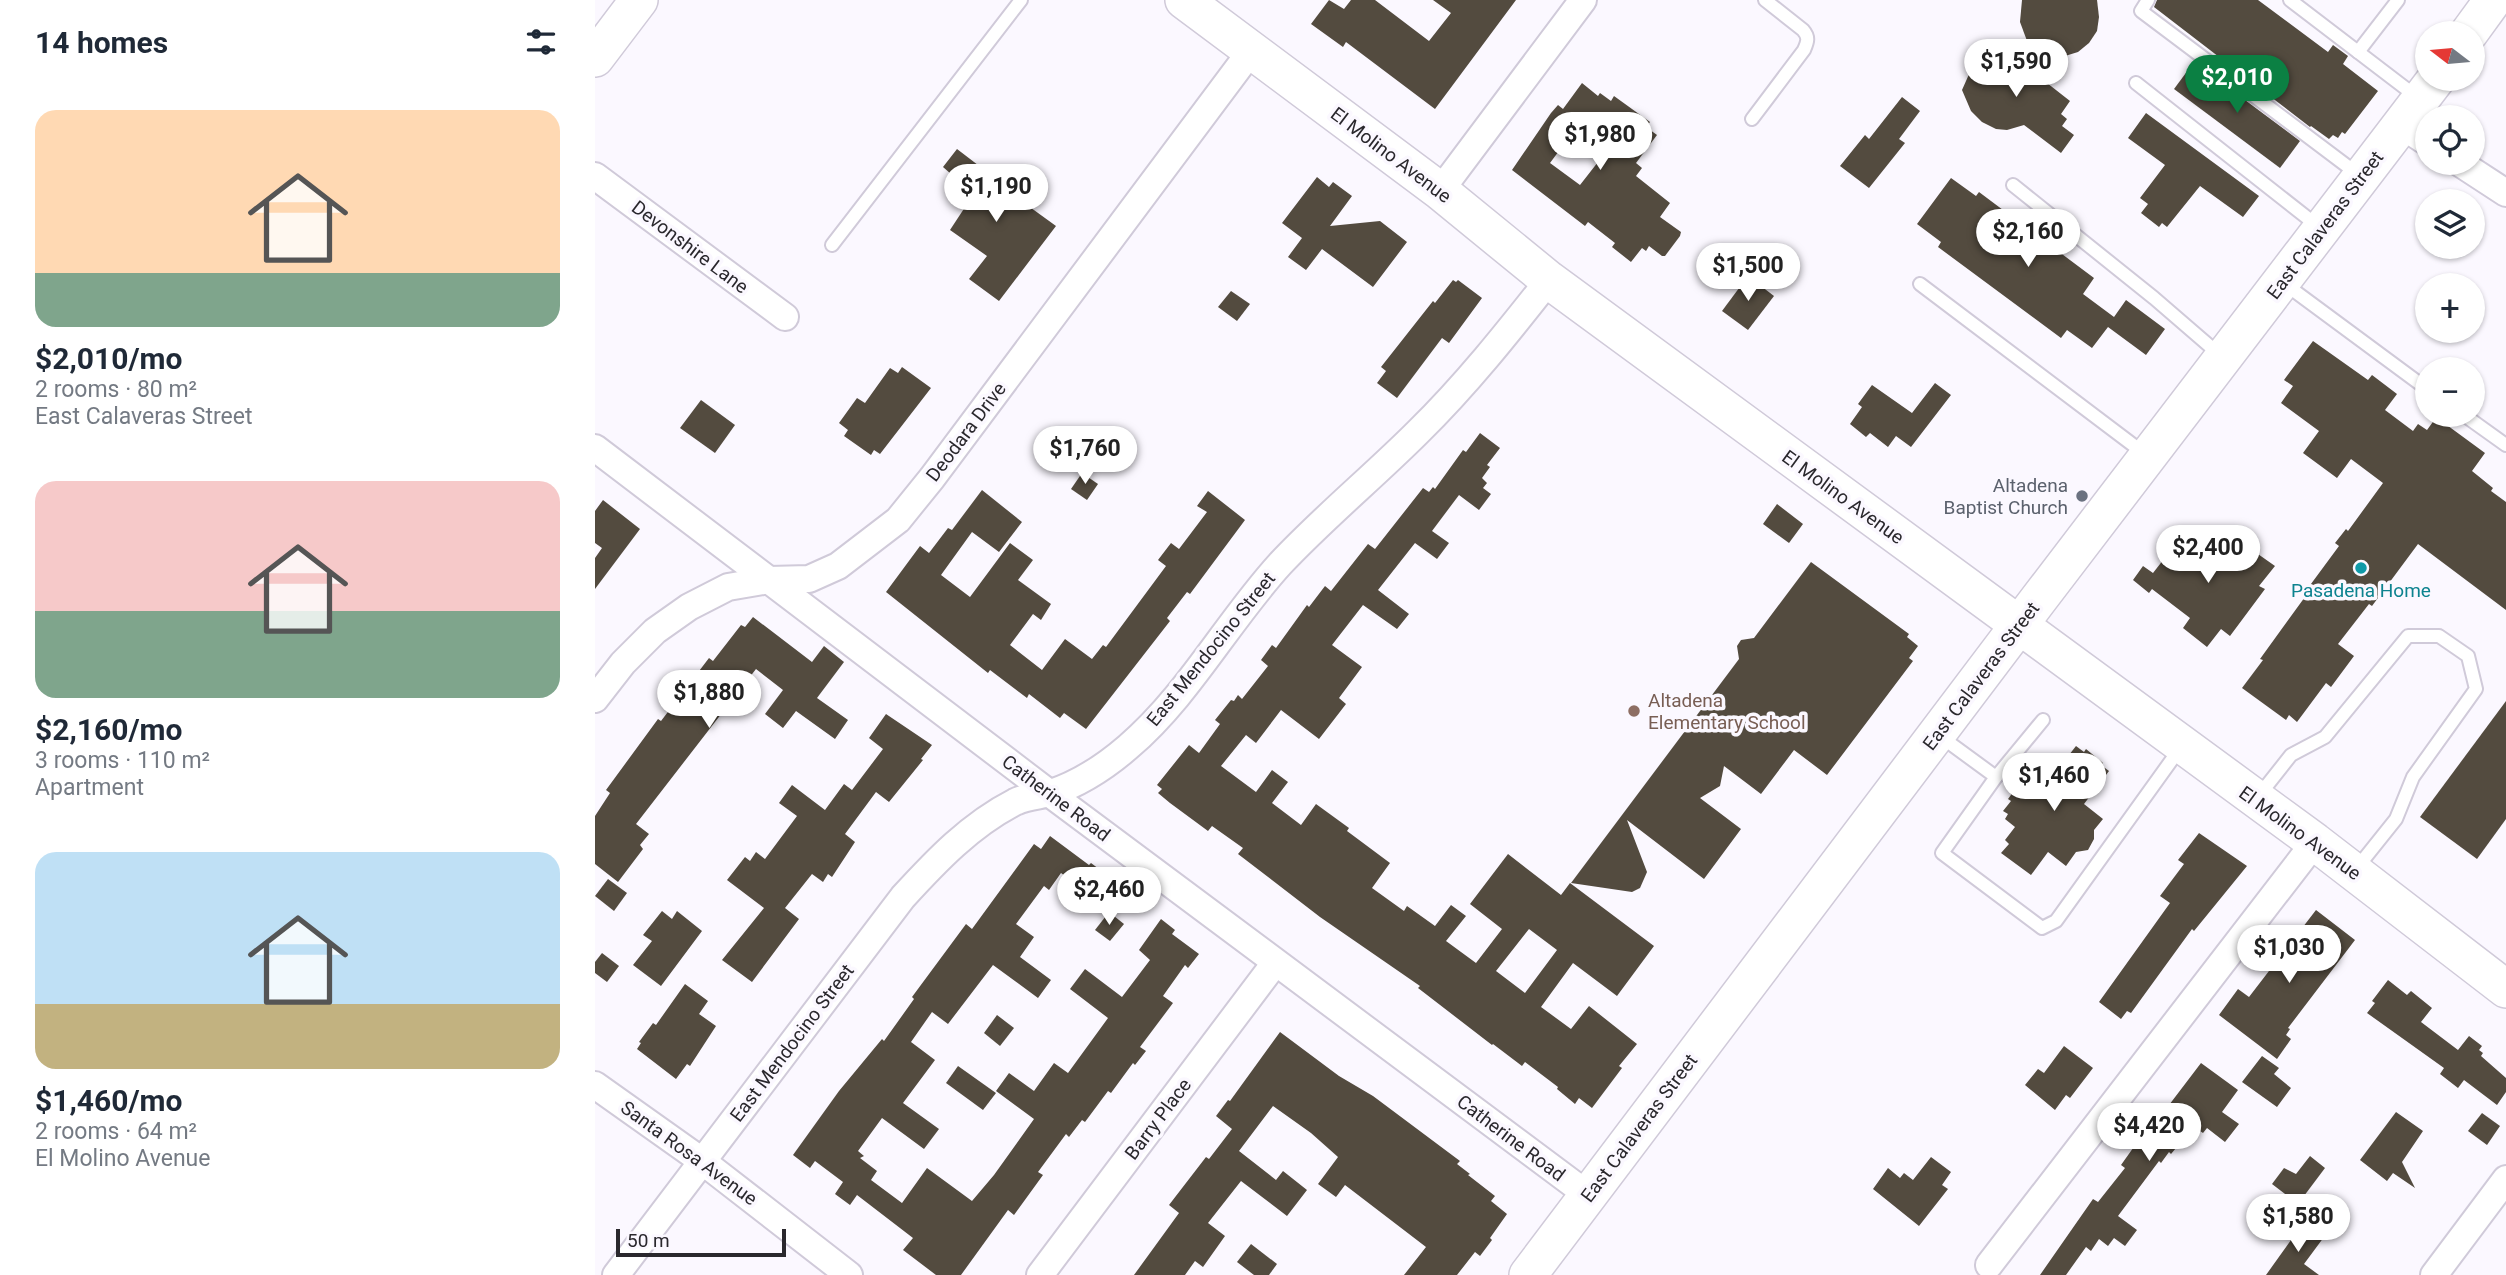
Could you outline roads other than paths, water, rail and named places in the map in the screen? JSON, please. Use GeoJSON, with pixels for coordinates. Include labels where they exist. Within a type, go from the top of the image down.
{"type":"FeatureCollection","features":[{"type":"Feature","properties":{"kind":"street"},"geometry":{"type":"LineString","coordinates":[[599,43],[639,0]]}},
{"type":"Feature","properties":{"kind":"street","name":"El Molino Avenue"},"geometry":{"type":"LineString","coordinates":[[1184,0],[1440,191],[1549,279],[2315,842],[2506,989]]}},
{"type":"Feature","properties":{"kind":"street"},"geometry":{"type":"LineString","coordinates":[[1440,191],[1583,0]]}},
{"type":"Feature","properties":{"kind":"street"},"geometry":{"type":"LineString","coordinates":[[2478,21],[2493,0]]}},
{"type":"Feature","properties":{"kind":"street","name":"Deodara Drive"},"geometry":{"type":"LineString","coordinates":[[595,699],[623,663],[655,631],[689,607],[728,587],[769,580],[809,579],[838,566],[898,520],[1251,51]]}},
{"type":"Feature","properties":{"kind":"street","name":"East Calaveras Street"},"geometry":{"type":"LineString","coordinates":[[1528,1275],[2223,358],[2362,177],[2415,118]]}},
{"type":"Feature","properties":{"kind":"street"},"geometry":{"type":"LineString","coordinates":[[2478,175],[2506,193]]}},
{"type":"Feature","properties":{"kind":"street","name":"Devonshire Lane"},"geometry":{"type":"LineString","coordinates":[[595,176],[785,317]]}},
{"type":"Feature","properties":{"kind":"street","name":"East Mendocino Street"},"geometry":{"type":"LineString","coordinates":[[616,1275],[903,897],[942,854],[980,824],[1017,800],[1076,784],[1127,748],[1163,713],[1251,597],[1274,571],[1419,432],[1503,339],[1549,279]]}},
{"type":"Feature","properties":{"kind":"street","name":"Catherine Road"},"geometry":{"type":"LineString","coordinates":[[595,448],[1049,793],[1588,1195]]}},
{"type":"Feature","properties":{"kind":"street"},"geometry":{"type":"LineString","coordinates":[[1989,1265],[2315,842]]}},
{"type":"Feature","properties":{"kind":"street","name":"Barry Place"},"geometry":{"type":"LineString","coordinates":[[1040,1275],[1275,963]]}},
{"type":"Feature","properties":{"kind":"street","name":"Santa Rosa Avenue"},"geometry":{"type":"LineString","coordinates":[[595,1085],[702,1160],[849,1275]]}},
{"type":"Feature","properties":{"kind":"street"},"geometry":{"type":"LineString","coordinates":[[2434,1275],[2506,1179]]}},
{"type":"Feature","properties":{"kind":"lane"},"geometry":{"type":"LineString","coordinates":[[832,245],[1021,0]]}},
{"type":"Feature","properties":{"kind":"lane"},"geometry":{"type":"LineString","coordinates":[[1752,119],[1808,42],[1803,30],[1765,0]]}},
{"type":"Feature","properties":{"kind":"lane"},"geometry":{"type":"LineString","coordinates":[[2148,0],[2141,11],[2362,177]]}},
{"type":"Feature","properties":{"kind":"lane"},"geometry":{"type":"LineString","coordinates":[[2290,0],[2358,52],[2415,105]]}},
{"type":"Feature","properties":{"kind":"lane"},"geometry":{"type":"LineString","coordinates":[[2358,52],[2397,0]]}},
{"type":"Feature","properties":{"kind":"lane"},"geometry":{"type":"LineString","coordinates":[[2136,83],[2322,230]]}},
{"type":"Feature","properties":{"kind":"lane"},"geometry":{"type":"LineString","coordinates":[[2013,185],[2154,298],[2223,358]]}},
{"type":"Feature","properties":{"kind":"lane"},"geometry":{"type":"LineString","coordinates":[[2282,282],[2415,379]]}},
{"type":"Feature","properties":{"kind":"lane"},"geometry":{"type":"LineString","coordinates":[[1920,284],[2148,457]]}},
{"type":"Feature","properties":{"kind":"lane"},"geometry":{"type":"LineString","coordinates":[[2481,427],[2506,445]]}},
{"type":"Feature","properties":{"kind":"lane"},"geometry":{"type":"LineString","coordinates":[[2256,800],[2291,755],[2325,737],[2408,636],[2439,636],[2467,656],[2476,690],[2413,777],[2396,819],[2354,872]]}},
{"type":"Feature","properties":{"kind":"lane"},"geometry":{"type":"LineString","coordinates":[[2043,720],[1996,776],[1942,853],[2042,928],[2056,921],[2182,746]]}},
{"type":"Feature","properties":{"kind":"lane"},"geometry":{"type":"LineString","coordinates":[[1937,734],[1996,776]]}},
{"type":"Feature","properties":{"kind":"place","name":"Altadena Baptist Church"},"geometry":{"type":"Point","coordinates":[2082,496]}},
{"type":"Feature","properties":{"kind":"place","name":"Pasadena Home"},"geometry":{"type":"Point","coordinates":[2361,568]}},
{"type":"Feature","properties":{"kind":"place","name":"Altadena Elementary School"},"geometry":{"type":"Point","coordinates":[1634,711]}}]}
